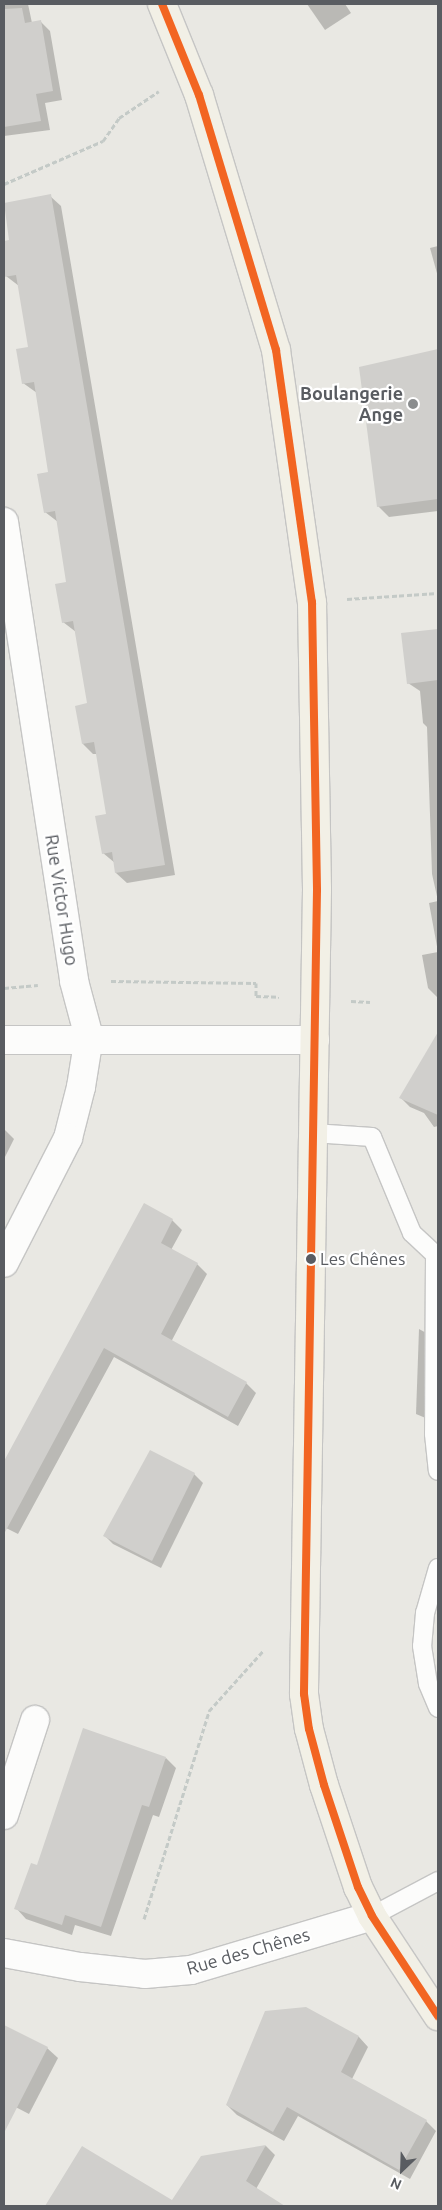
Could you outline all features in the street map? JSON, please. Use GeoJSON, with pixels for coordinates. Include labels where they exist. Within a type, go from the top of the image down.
{"type":"FeatureCollection","features":[{"type":"Feature","properties":{"kind":"main road"},"geometry":{"type":"LineString","coordinates":[[162,4],[189,70],[276,350],[312,602],[317,890],[304,1694],[321,1776],[358,1887],[372,1916],[438,2016]]}},
{"type":"Feature","properties":{"kind":"street","name":"Rue Victor Hugo"},"geometry":{"type":"LineString","coordinates":[[4,522],[74,980],[89,1037],[81,1086],[68,1138],[4,1263]]}},
{"type":"Feature","properties":{"kind":"street"},"geometry":{"type":"LineString","coordinates":[[4,1040],[89,1037],[315,1040]]}},
{"type":"Feature","properties":{"kind":"street"},"geometry":{"type":"LineString","coordinates":[[4,1815],[35,1720]]}},
{"type":"Feature","properties":{"kind":"street","name":"Rue des Chênes"},"geometry":{"type":"LineString","coordinates":[[4,1952],[80,1967],[145,1974],[191,1970],[372,1916]]}},
{"type":"Feature","properties":{"kind":"lane"},"geometry":{"type":"LineString","coordinates":[[313,1133],[372,1137],[412,1233],[436,1256],[434,1434],[438,1471]]}},
{"type":"Feature","properties":{"kind":"lane"},"geometry":{"type":"LineString","coordinates":[[438,1568],[425,1613],[422,1646],[428,1684],[438,1708]]}},
{"type":"Feature","properties":{"kind":"lane"},"geometry":{"type":"LineString","coordinates":[[372,1916],[438,1881]]}},
{"type":"Feature","properties":{"kind":"path"},"geometry":{"type":"LineString","coordinates":[[4,184],[103,141],[119,118],[189,70]]}},
{"type":"Feature","properties":{"kind":"path"},"geometry":{"type":"LineString","coordinates":[[312,602],[438,593]]}},
{"type":"Feature","properties":{"kind":"path"},"geometry":{"type":"LineString","coordinates":[[74,980],[256,983],[256,996]]}},
{"type":"Feature","properties":{"kind":"path"},"geometry":{"type":"LineString","coordinates":[[144,1919],[209,1711],[263,1651]]}},
{"type":"Feature","properties":{"kind":"building"},"geometry":{"type":"Polygon","coordinates":[[[22,8],[25,23],[41,20],[53,91],[36,94],[41,121],[4,127],[4,9],[22,8]]]}},
{"type":"Feature","properties":{"kind":"building"},"geometry":{"type":"Polygon","coordinates":[[[51,194],[165,865],[115,873],[112,852],[102,854],[95,816],[106,814],[94,742],[82,744],[75,706],[87,703],[73,621],[62,623],[55,584],[66,582],[55,511],[44,513],[37,474],[48,472],[34,382],[22,384],[16,349],[28,347],[16,275],[4,277],[4,241],[9,240],[4,203],[51,194]]]}},
{"type":"Feature","properties":{"kind":"building"},"geometry":{"type":"Polygon","coordinates":[[[438,349],[438,499],[377,507],[359,367],[438,349]]]}},
{"type":"Feature","properties":{"kind":"building"},"geometry":{"type":"Polygon","coordinates":[[[438,629],[438,680],[407,684],[401,633],[438,629]]]}},
{"type":"Feature","properties":{"kind":"building"},"geometry":{"type":"Polygon","coordinates":[[[438,1032],[438,1115],[399,1098],[438,1032]]]}},
{"type":"Feature","properties":{"kind":"building"},"geometry":{"type":"Polygon","coordinates":[[[144,1203],[173,1219],[161,1243],[198,1263],[161,1334],[247,1382],[228,1417],[104,1348],[4,1534],[4,1461],[144,1203]]]}},
{"type":"Feature","properties":{"kind":"building"},"geometry":{"type":"Polygon","coordinates":[[[150,1450],[195,1473],[152,1561],[103,1536],[150,1450]]]}},
{"type":"Feature","properties":{"kind":"building"},"geometry":{"type":"Polygon","coordinates":[[[83,1728],[166,1757],[149,1807],[142,1805],[101,1927],[65,1915],[62,1925],[14,1909],[31,1863],[37,1865],[83,1728]]]}},
{"type":"Feature","properties":{"kind":"building"},"geometry":{"type":"Polygon","coordinates":[[[306,2007],[359,2036],[341,2072],[427,2120],[399,2170],[287,2107],[273,2132],[226,2105],[265,2011],[306,2007]]]}},
{"type":"Feature","properties":{"kind":"building"},"geometry":{"type":"Polygon","coordinates":[[[4,2025],[48,2047],[4,2133],[4,2025]]]}},
{"type":"Feature","properties":{"kind":"building"},"geometry":{"type":"Polygon","coordinates":[[[266,2145],[246,2181],[285,2206],[45,2206],[82,2146],[172,2200],[201,2156],[266,2145]]]}},
{"type":"Feature","properties":{"kind":"transit line"},"geometry":{"type":"LineString","coordinates":[[162,4],[199,95],[276,350],[312,602],[317,890],[304,1694],[309,1729],[324,1785],[358,1887],[372,1916],[438,2016]]}},
{"type":"Feature","properties":{"kind":"place","name":"Boulangerie Ange"},"geometry":{"type":"Point","coordinates":[413,404]}},
{"type":"Feature","properties":{"kind":"place","name":"Les Chênes"},"geometry":{"type":"Point","coordinates":[311,1259]}}]}
